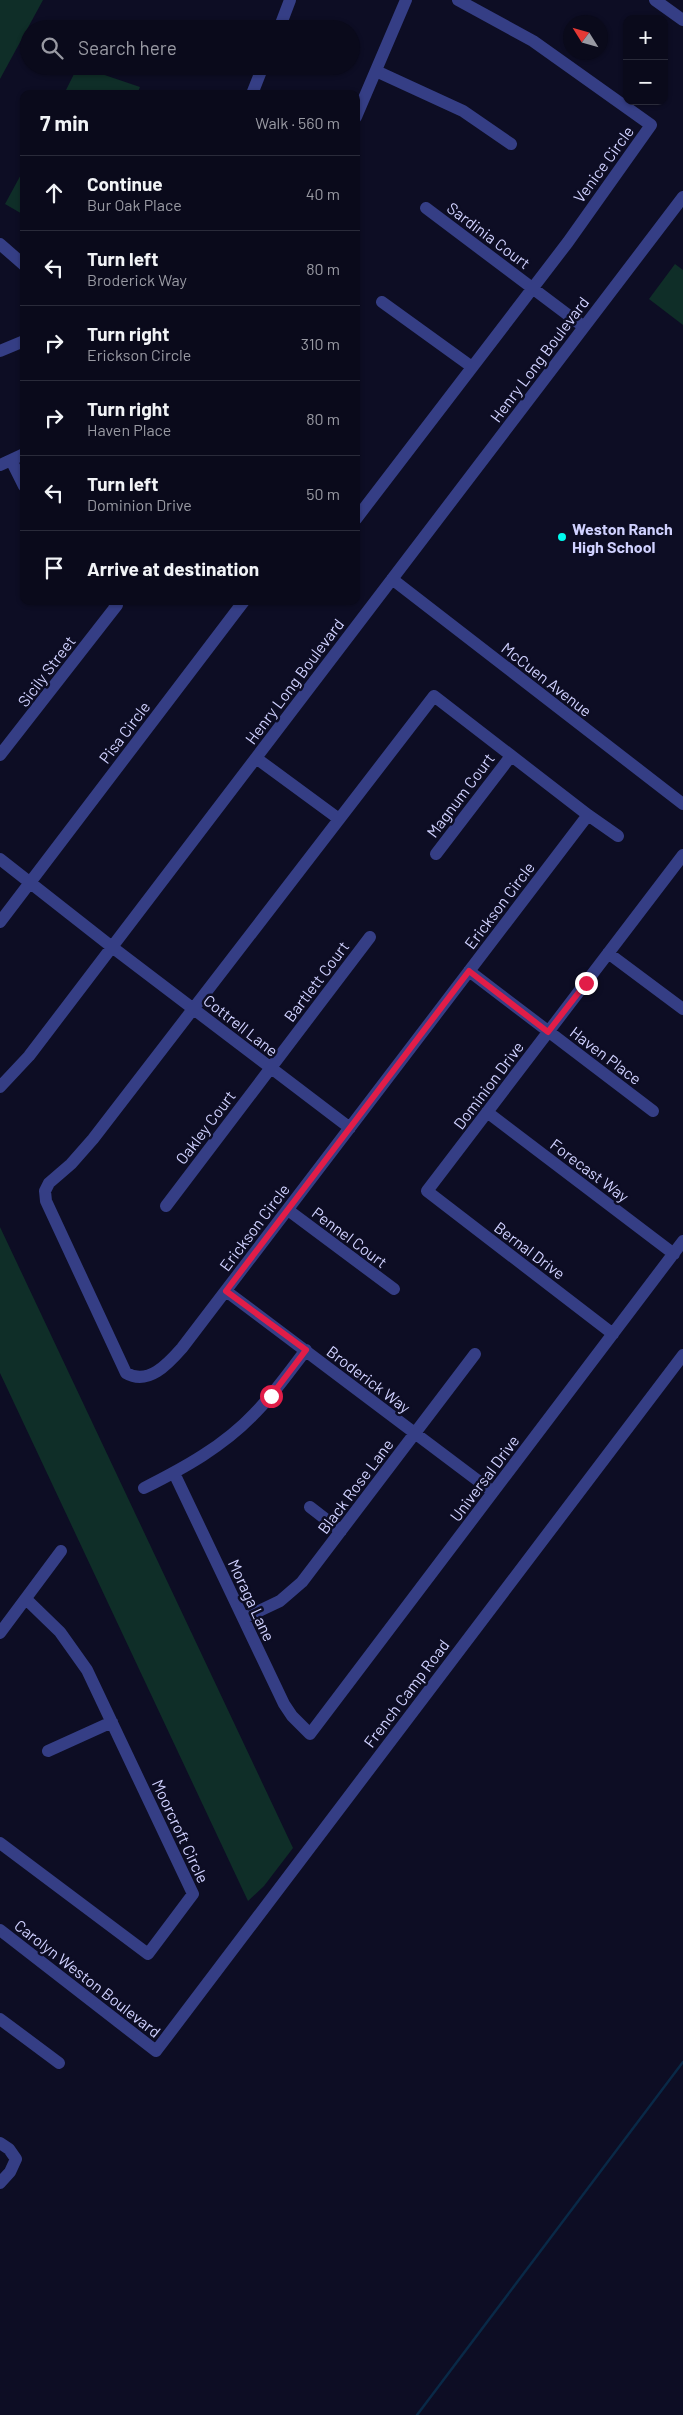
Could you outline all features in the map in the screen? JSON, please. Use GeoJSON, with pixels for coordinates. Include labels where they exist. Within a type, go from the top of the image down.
{"type":"FeatureCollection","features":[{"type":"Feature","properties":{"kind":"street"},"geometry":{"type":"LineString","coordinates":[[282,20],[290,0]]}},
{"type":"Feature","properties":{"kind":"street"},"geometry":{"type":"LineString","coordinates":[[360,108],[406,0]]}},
{"type":"Feature","properties":{"kind":"street","name":"Venice Circle"},"geometry":{"type":"LineString","coordinates":[[360,514],[533,287],[651,125],[533,41],[458,0]]}},
{"type":"Feature","properties":{"kind":"street"},"geometry":{"type":"LineString","coordinates":[[655,0],[681,13]]}},
{"type":"Feature","properties":{"kind":"street"},"geometry":{"type":"LineString","coordinates":[[376,71],[463,111],[511,144]]}},
{"type":"Feature","properties":{"kind":"street"},"geometry":{"type":"LineString","coordinates":[[254,90],[259,75]]}},
{"type":"Feature","properties":{"kind":"street","name":"Henry Long Boulevard"},"geometry":{"type":"LineString","coordinates":[[0,1087],[29,1056],[683,197]]}},
{"type":"Feature","properties":{"kind":"street","name":"Sardinia Court"},"geometry":{"type":"LineString","coordinates":[[426,208],[533,287]]}},
{"type":"Feature","properties":{"kind":"street"},"geometry":{"type":"LineString","coordinates":[[0,244],[20,262]]}},
{"type":"Feature","properties":{"kind":"street"},"geometry":{"type":"LineString","coordinates":[[533,287],[584,327]]}},
{"type":"Feature","properties":{"kind":"street"},"geometry":{"type":"LineString","coordinates":[[382,302],[472,367]]}},
{"type":"Feature","properties":{"kind":"street"},"geometry":{"type":"LineString","coordinates":[[0,351],[20,343]]}},
{"type":"Feature","properties":{"kind":"street"},"geometry":{"type":"LineString","coordinates":[[20,456],[6,462],[20,481]]}},
{"type":"Feature","properties":{"kind":"street","name":"McCuen Avenue"},"geometry":{"type":"LineString","coordinates":[[392,579],[683,804]]}},
{"type":"Feature","properties":{"kind":"street","name":"Sicily Street"},"geometry":{"type":"LineString","coordinates":[[0,755],[113,605]]}},
{"type":"Feature","properties":{"kind":"street","name":"Pisa Circle"},"geometry":{"type":"LineString","coordinates":[[0,922],[241,605]]}},
{"type":"Feature","properties":{"kind":"street","name":"Erickson Circle"},"geometry":{"type":"LineString","coordinates":[[434,696],[588,815],[226,1291],[170,1360],[148,1376],[133,1377],[122,1367],[46,1201],[45,1191],[49,1183],[72,1164],[94,1140],[193,1008],[434,696]]}},
{"type":"Feature","properties":{"kind":"street","name":"Magnum Court"},"geometry":{"type":"LineString","coordinates":[[436,854],[511,756]]}},
{"type":"Feature","properties":{"kind":"street"},"geometry":{"type":"LineString","coordinates":[[256,758],[339,820]]}},
{"type":"Feature","properties":{"kind":"street"},"geometry":{"type":"LineString","coordinates":[[588,815],[618,836]]}},
{"type":"Feature","properties":{"kind":"street","name":"Dominion Drive"},"geometry":{"type":"LineString","coordinates":[[428,1191],[683,855]]}},
{"type":"Feature","properties":{"kind":"street"},"geometry":{"type":"LineString","coordinates":[[0,859],[112,947]]}},
{"type":"Feature","properties":{"kind":"street","name":"Bartlett Court"},"geometry":{"type":"LineString","coordinates":[[270,1068],[370,937]]}},
{"type":"Feature","properties":{"kind":"street","name":"Cottrell Lane"},"geometry":{"type":"LineString","coordinates":[[112,947],[350,1128]]}},
{"type":"Feature","properties":{"kind":"street"},"geometry":{"type":"LineString","coordinates":[[608,953],[683,1009]]}},
{"type":"Feature","properties":{"kind":"street","name":"Haven Place"},"geometry":{"type":"LineString","coordinates":[[469,971],[653,1110]]}},
{"type":"Feature","properties":{"kind":"street","name":"Oakley Court"},"geometry":{"type":"LineString","coordinates":[[166,1206],[270,1068]]}},
{"type":"Feature","properties":{"kind":"street","name":"Forecast Way"},"geometry":{"type":"LineString","coordinates":[[487,1112],[674,1254]]}},
{"type":"Feature","properties":{"kind":"street","name":"Bernal Drive"},"geometry":{"type":"LineString","coordinates":[[428,1191],[613,1334]]}},
{"type":"Feature","properties":{"kind":"street","name":"Pennel Court"},"geometry":{"type":"LineString","coordinates":[[288,1210],[394,1289]]}},
{"type":"Feature","properties":{"kind":"street","name":"Universal Drive"},"geometry":{"type":"LineString","coordinates":[[310,1734],[683,1241]]}},
{"type":"Feature","properties":{"kind":"street","name":"Broderick Way"},"geometry":{"type":"LineString","coordinates":[[226,1291],[493,1492]]}},
{"type":"Feature","properties":{"kind":"street"},"geometry":{"type":"LineString","coordinates":[[144,1488],[174,1473],[217,1446],[254,1414],[306,1350]]}},
{"type":"Feature","properties":{"kind":"street","name":"Black Rose Lane"},"geometry":{"type":"LineString","coordinates":[[244,1618],[280,1601],[302,1582],[475,1354]]}},
{"type":"Feature","properties":{"kind":"street","name":"French Camp Road"},"geometry":{"type":"LineString","coordinates":[[156,2051],[683,1355]]}},
{"type":"Feature","properties":{"kind":"street","name":"Moraga Lane"},"geometry":{"type":"LineString","coordinates":[[174,1473],[284,1704],[292,1716],[310,1734]]}},
{"type":"Feature","properties":{"kind":"street"},"geometry":{"type":"LineString","coordinates":[[310,1507],[341,1531]]}},
{"type":"Feature","properties":{"kind":"street"},"geometry":{"type":"LineString","coordinates":[[0,1633],[62,1552]]}},
{"type":"Feature","properties":{"kind":"street","name":"Moorcroft Circle"},"geometry":{"type":"LineString","coordinates":[[0,1842],[148,1954],[193,1894],[87,1670],[44,1614],[26,1599]]}},
{"type":"Feature","properties":{"kind":"street"},"geometry":{"type":"LineString","coordinates":[[48,1751],[112,1722]]}},
{"type":"Feature","properties":{"kind":"street","name":"Carolyn Weston Boulevard"},"geometry":{"type":"LineString","coordinates":[[0,1930],[156,2051]]}},
{"type":"Feature","properties":{"kind":"street"},"geometry":{"type":"LineString","coordinates":[[0,2020],[60,2063]]}},
{"type":"Feature","properties":{"kind":"street"},"geometry":{"type":"LineString","coordinates":[[0,2143],[9,2149],[16,2159],[10,2172],[0,2183]]}},
{"type":"Feature","properties":{"kind":"green space"},"geometry":{"type":"Polygon","coordinates":[[[0,0],[43,0],[32,20],[20,20],[20,42],[0,79],[0,0]]]}},
{"type":"Feature","properties":{"kind":"green space"},"geometry":{"type":"Polygon","coordinates":[[[74,75],[105,75],[140,87],[139,90],[66,90],[74,75]]]}},
{"type":"Feature","properties":{"kind":"green space"},"geometry":{"type":"Polygon","coordinates":[[[20,176],[20,213],[5,204],[20,176]]]}},
{"type":"Feature","properties":{"kind":"green space"},"geometry":{"type":"Polygon","coordinates":[[[675,264],[683,270],[683,325],[649,299],[675,264]]]}},
{"type":"Feature","properties":{"kind":"green space"},"geometry":{"type":"Polygon","coordinates":[[[0,1227],[293,1848],[264,1886],[248,1901],[0,1373],[0,1227]]]}},
{"type":"Feature","properties":{"kind":"waterway"},"geometry":{"type":"LineString","coordinates":[[417,2415],[683,2062]]}},
{"type":"Feature","properties":{"kind":"place","name":"Weston Ranch High School"},"geometry":{"type":"Point","coordinates":[562,537]}},
{"type":"Feature","properties":{"kind":"route"},"geometry":{"type":"LineString","coordinates":[[271,1396],[306,1350],[226,1291],[469,971],[548,1032],[586,983]]}}]}
